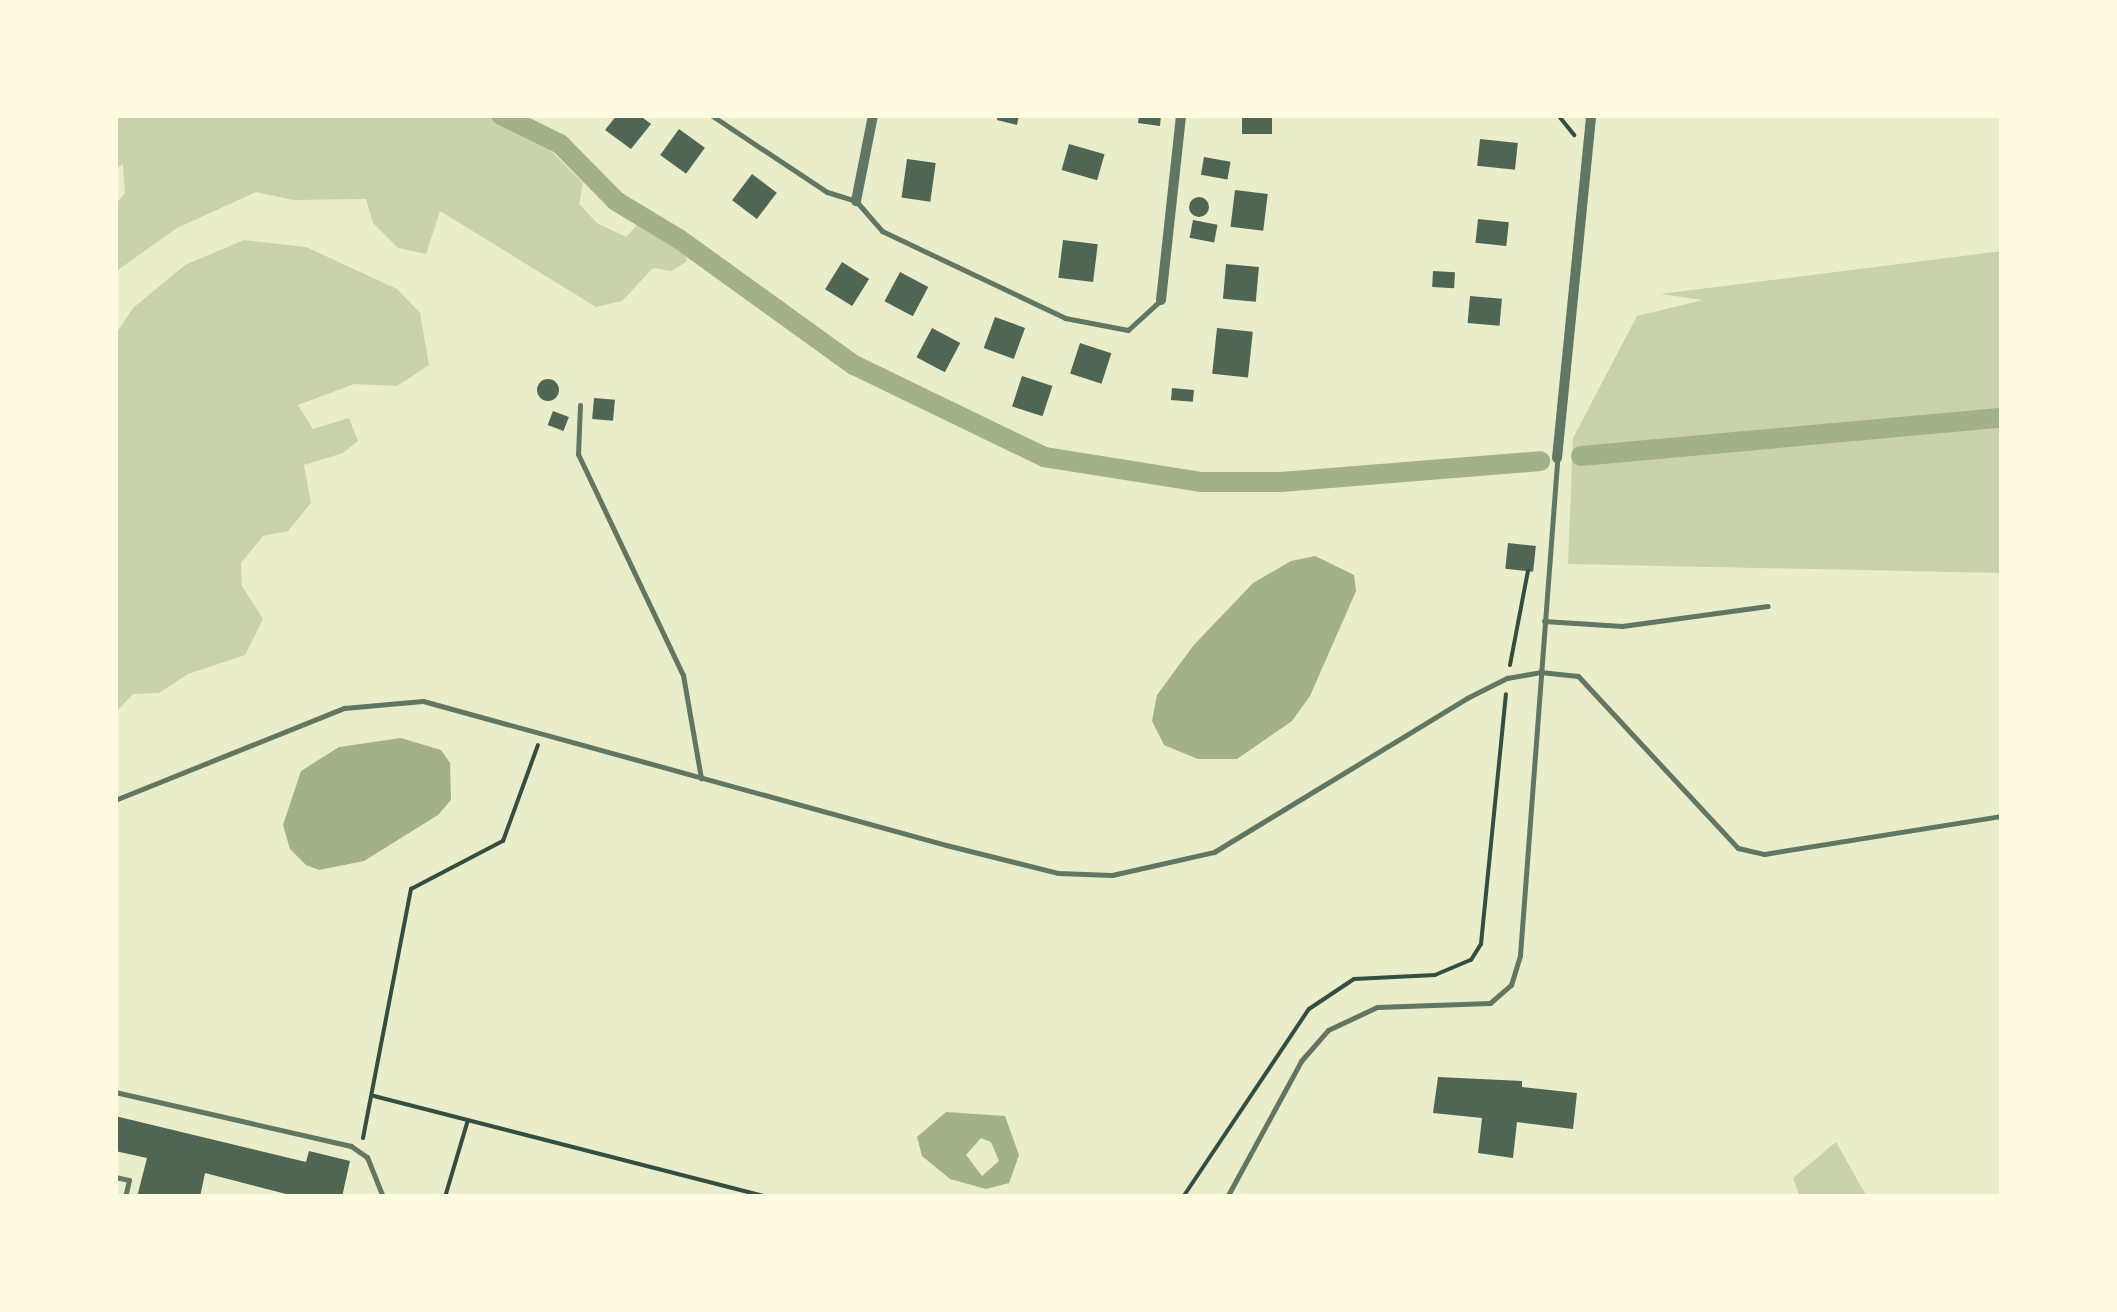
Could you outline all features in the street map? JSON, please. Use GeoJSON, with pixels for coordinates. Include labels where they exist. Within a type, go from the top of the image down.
{"type":"FeatureCollection","features":[{"type":"Feature","properties":{"kind":"street"},"geometry":{"type":"LineString","coordinates":[[856,201],[873,115]]}},
{"type":"Feature","properties":{"kind":"street"},"geometry":{"type":"LineString","coordinates":[[1161,300],[1180,115]]}},
{"type":"Feature","properties":{"kind":"street"},"geometry":{"type":"LineString","coordinates":[[1557,458],[1591,115]]}},
{"type":"Feature","properties":{"kind":"lane"},"geometry":{"type":"LineString","coordinates":[[711,115],[826,192],[856,201],[882,231],[1066,318],[1128,330],[1161,300]]}},
{"type":"Feature","properties":{"kind":"lane"},"geometry":{"type":"LineString","coordinates":[[580,405],[578,454],[683,675],[702,778]]}},
{"type":"Feature","properties":{"kind":"lane"},"geometry":{"type":"LineString","coordinates":[[1228,1197],[1301,1061],[1328,1030],[1377,1007],[1490,1003],[1510,985],[1520,955],[1557,458]]}},
{"type":"Feature","properties":{"kind":"lane"},"geometry":{"type":"LineString","coordinates":[[1544,621],[1622,626],[1768,606]]}},
{"type":"Feature","properties":{"kind":"lane"},"geometry":{"type":"LineString","coordinates":[[115,800],[344,708],[383,700],[423,701],[1058,872],[1150,872],[1214,852],[1270,824],[1507,678],[1540,672],[1578,676],[1738,848],[1764,854],[2002,816]]}},
{"type":"Feature","properties":{"kind":"lane"},"geometry":{"type":"LineString","coordinates":[[115,1092],[360,1152],[381,1180],[382,1197]]}},
{"type":"Feature","properties":{"kind":"lane"},"geometry":{"type":"LineString","coordinates":[[115,1177],[128,1180],[125,1197]]}},
{"type":"Feature","properties":{"kind":"path"},"geometry":{"type":"LineString","coordinates":[[1558,115],[1588,150]]}},
{"type":"Feature","properties":{"kind":"path"},"geometry":{"type":"LineString","coordinates":[[1183,1197],[1308,1009],[1354,979],[1454,971],[1482,944],[1507,678],[1528,571]]}},
{"type":"Feature","properties":{"kind":"path"},"geometry":{"type":"LineString","coordinates":[[360,1152],[411,889],[503,841],[541,734]]}},
{"type":"Feature","properties":{"kind":"path"},"geometry":{"type":"LineString","coordinates":[[372,1096],[766,1197]]}},
{"type":"Feature","properties":{"kind":"path"},"geometry":{"type":"LineString","coordinates":[[445,1197],[468,1120]]}},
{"type":"Feature","properties":{"kind":"shaded area"},"geometry":{"type":"Polygon","coordinates":[[[115,115],[492,115],[545,145],[583,183],[579,204],[597,223],[626,237],[640,222],[651,224],[682,245],[687,261],[672,271],[653,268],[622,301],[596,307],[440,211],[426,254],[398,248],[373,223],[366,199],[293,200],[256,192],[177,228],[115,272],[115,205],[125,193],[123,164],[115,170],[115,115]]]}},
{"type":"Feature","properties":{"kind":"shaded area"},"geometry":{"type":"Polygon","coordinates":[[[244,240],[306,247],[397,289],[420,313],[429,365],[397,386],[354,384],[298,405],[313,429],[349,418],[358,441],[343,453],[304,465],[311,503],[288,531],[263,536],[241,563],[242,586],[263,619],[245,655],[188,674],[159,693],[133,694],[115,713],[115,335],[133,308],[185,265],[244,240]]]}},
{"type":"Feature","properties":{"kind":"shaded area"},"geometry":{"type":"Polygon","coordinates":[[[2002,251],[2002,573],[1568,564],[1573,438],[1637,316],[1703,300],[1660,294],[2002,251]]]}},
{"type":"Feature","properties":{"kind":"shaded area"},"geometry":{"type":"Polygon","coordinates":[[[1315,556],[1354,575],[1356,591],[1310,696],[1292,721],[1237,759],[1198,759],[1164,745],[1152,721],[1157,695],[1193,646],[1253,583],[1291,561],[1315,556]]]}},
{"type":"Feature","properties":{"kind":"shaded area"},"geometry":{"type":"Polygon","coordinates":[[[401,738],[441,750],[450,763],[451,800],[438,815],[364,861],[319,870],[306,865],[290,849],[283,825],[301,771],[339,747],[401,738]]]}},
{"type":"Feature","properties":{"kind":"shaded area"},"geometry":{"type":"Polygon","coordinates":[[[946,1112],[1005,1116],[1019,1155],[1009,1183],[986,1189],[950,1179],[922,1156],[917,1137],[946,1112]],[[981,1138],[966,1155],[982,1176],[999,1161],[991,1142],[981,1138]]]}},
{"type":"Feature","properties":{"kind":"shaded area"},"geometry":{"type":"Polygon","coordinates":[[[1836,1142],[1867,1197],[1800,1197],[1793,1178],[1836,1142]]]}},
{"type":"Feature","properties":{"kind":"building"},"geometry":{"type":"Polygon","coordinates":[[[617,115],[639,115],[651,124],[631,149],[605,130],[617,115]]]}},
{"type":"Feature","properties":{"kind":"building"},"geometry":{"type":"Polygon","coordinates":[[[998,115],[1019,115],[1017,125],[997,120],[998,115]]]}},
{"type":"Feature","properties":{"kind":"building"},"geometry":{"type":"Polygon","coordinates":[[[1139,115],[1161,115],[1160,126],[1138,123],[1139,115]]]}},
{"type":"Feature","properties":{"kind":"building"},"geometry":{"type":"Polygon","coordinates":[[[1242,115],[1272,115],[1272,134],[1242,134],[1242,115]]]}},
{"type":"Feature","properties":{"kind":"building"},"geometry":{"type":"Polygon","coordinates":[[[679,129],[705,148],[686,174],[660,155],[679,129]]]}},
{"type":"Feature","properties":{"kind":"building"},"geometry":{"type":"Polygon","coordinates":[[[1480,139],[1518,143],[1515,170],[1477,166],[1480,139]]]}},
{"type":"Feature","properties":{"kind":"building"},"geometry":{"type":"Polygon","coordinates":[[[1069,144],[1105,154],[1097,180],[1062,170],[1069,144]]]}},
{"type":"Feature","properties":{"kind":"building"},"geometry":{"type":"Polygon","coordinates":[[[1204,157],[1231,162],[1227,179],[1201,175],[1204,157]]]}},
{"type":"Feature","properties":{"kind":"building"},"geometry":{"type":"Polygon","coordinates":[[[907,159],[936,163],[930,202],[902,198],[907,159]]]}},
{"type":"Feature","properties":{"kind":"building"},"geometry":{"type":"Polygon","coordinates":[[[752,174],[777,193],[757,219],[732,200],[752,174]]]}},
{"type":"Feature","properties":{"kind":"building"},"geometry":{"type":"Polygon","coordinates":[[[1235,190],[1268,194],[1263,231],[1230,227],[1235,190]]]}},
{"type":"Feature","properties":{"kind":"building"},"geometry":{"type":"Polygon","coordinates":[[[1199,197],[1209,207],[1199,217],[1189,207],[1199,197]]]}},
{"type":"Feature","properties":{"kind":"building"},"geometry":{"type":"Polygon","coordinates":[[[1478,219],[1509,222],[1506,246],[1475,243],[1478,219]]]}},
{"type":"Feature","properties":{"kind":"building"},"geometry":{"type":"Polygon","coordinates":[[[1193,220],[1218,225],[1214,242],[1190,238],[1193,220]]]}},
{"type":"Feature","properties":{"kind":"building"},"geometry":{"type":"Polygon","coordinates":[[[1063,240],[1098,244],[1093,282],[1058,278],[1063,240]]]}},
{"type":"Feature","properties":{"kind":"building"},"geometry":{"type":"Polygon","coordinates":[[[842,262],[869,279],[852,306],[825,289],[842,262]]]}},
{"type":"Feature","properties":{"kind":"building"},"geometry":{"type":"Polygon","coordinates":[[[1226,264],[1259,267],[1256,302],[1223,299],[1226,264]]]}},
{"type":"Feature","properties":{"kind":"building"},"geometry":{"type":"Polygon","coordinates":[[[1433,271],[1455,272],[1454,288],[1432,287],[1433,271]]]}},
{"type":"Feature","properties":{"kind":"building"},"geometry":{"type":"Polygon","coordinates":[[[900,272],[928,287],[913,316],[885,301],[900,272]]]}},
{"type":"Feature","properties":{"kind":"building"},"geometry":{"type":"Polygon","coordinates":[[[1470,296],[1502,299],[1500,326],[1468,323],[1470,296]]]}},
{"type":"Feature","properties":{"kind":"building"},"geometry":{"type":"Polygon","coordinates":[[[995,317],[1025,328],[1014,359],[984,348],[995,317]]]}},
{"type":"Feature","properties":{"kind":"building"},"geometry":{"type":"Polygon","coordinates":[[[932,328],[960,343],[945,372],[917,357],[932,328]]]}},
{"type":"Feature","properties":{"kind":"building"},"geometry":{"type":"Polygon","coordinates":[[[1217,328],[1253,332],[1248,378],[1212,374],[1217,328]]]}},
{"type":"Feature","properties":{"kind":"building"},"geometry":{"type":"Polygon","coordinates":[[[1080,343],[1111,353],[1101,384],[1070,373],[1080,343]]]}},
{"type":"Feature","properties":{"kind":"building"},"geometry":{"type":"Polygon","coordinates":[[[1022,376],[1052,386],[1043,416],[1012,406],[1022,376]]]}},
{"type":"Feature","properties":{"kind":"building"},"geometry":{"type":"Polygon","coordinates":[[[548,379],[556,382],[556,398],[548,401],[540,398],[537,390],[540,382],[548,379]]]}},
{"type":"Feature","properties":{"kind":"building"},"geometry":{"type":"Polygon","coordinates":[[[1172,388],[1194,390],[1193,402],[1171,400],[1172,388]]]}},
{"type":"Feature","properties":{"kind":"building"},"geometry":{"type":"Polygon","coordinates":[[[594,398],[615,400],[613,421],[592,419],[594,398]]]}},
{"type":"Feature","properties":{"kind":"building"},"geometry":{"type":"Polygon","coordinates":[[[553,411],[569,417],[563,431],[548,425],[553,411]]]}},
{"type":"Feature","properties":{"kind":"building"},"geometry":{"type":"Polygon","coordinates":[[[1508,543],[1536,546],[1533,572],[1505,569],[1508,543]]]}},
{"type":"Feature","properties":{"kind":"building"},"geometry":{"type":"Polygon","coordinates":[[[1438,1077],[1522,1081],[1522,1087],[1577,1093],[1573,1129],[1517,1122],[1513,1158],[1478,1153],[1482,1118],[1433,1113],[1438,1077]]]}},
{"type":"Feature","properties":{"kind":"building"},"geometry":{"type":"Polygon","coordinates":[[[115,1116],[306,1162],[309,1151],[350,1161],[342,1197],[298,1197],[205,1173],[200,1197],[137,1197],[147,1158],[115,1151],[115,1116]]]}},
{"type":"Feature","properties":{"kind":"waterway"},"geometry":{"type":"LineString","coordinates":[[501,115],[560,144],[616,201],[679,239],[854,365],[1044,457],[1202,482],[1281,482],[1540,461]]}},
{"type":"Feature","properties":{"kind":"waterway"},"geometry":{"type":"LineString","coordinates":[[1581,456],[2002,418]]}}]}
